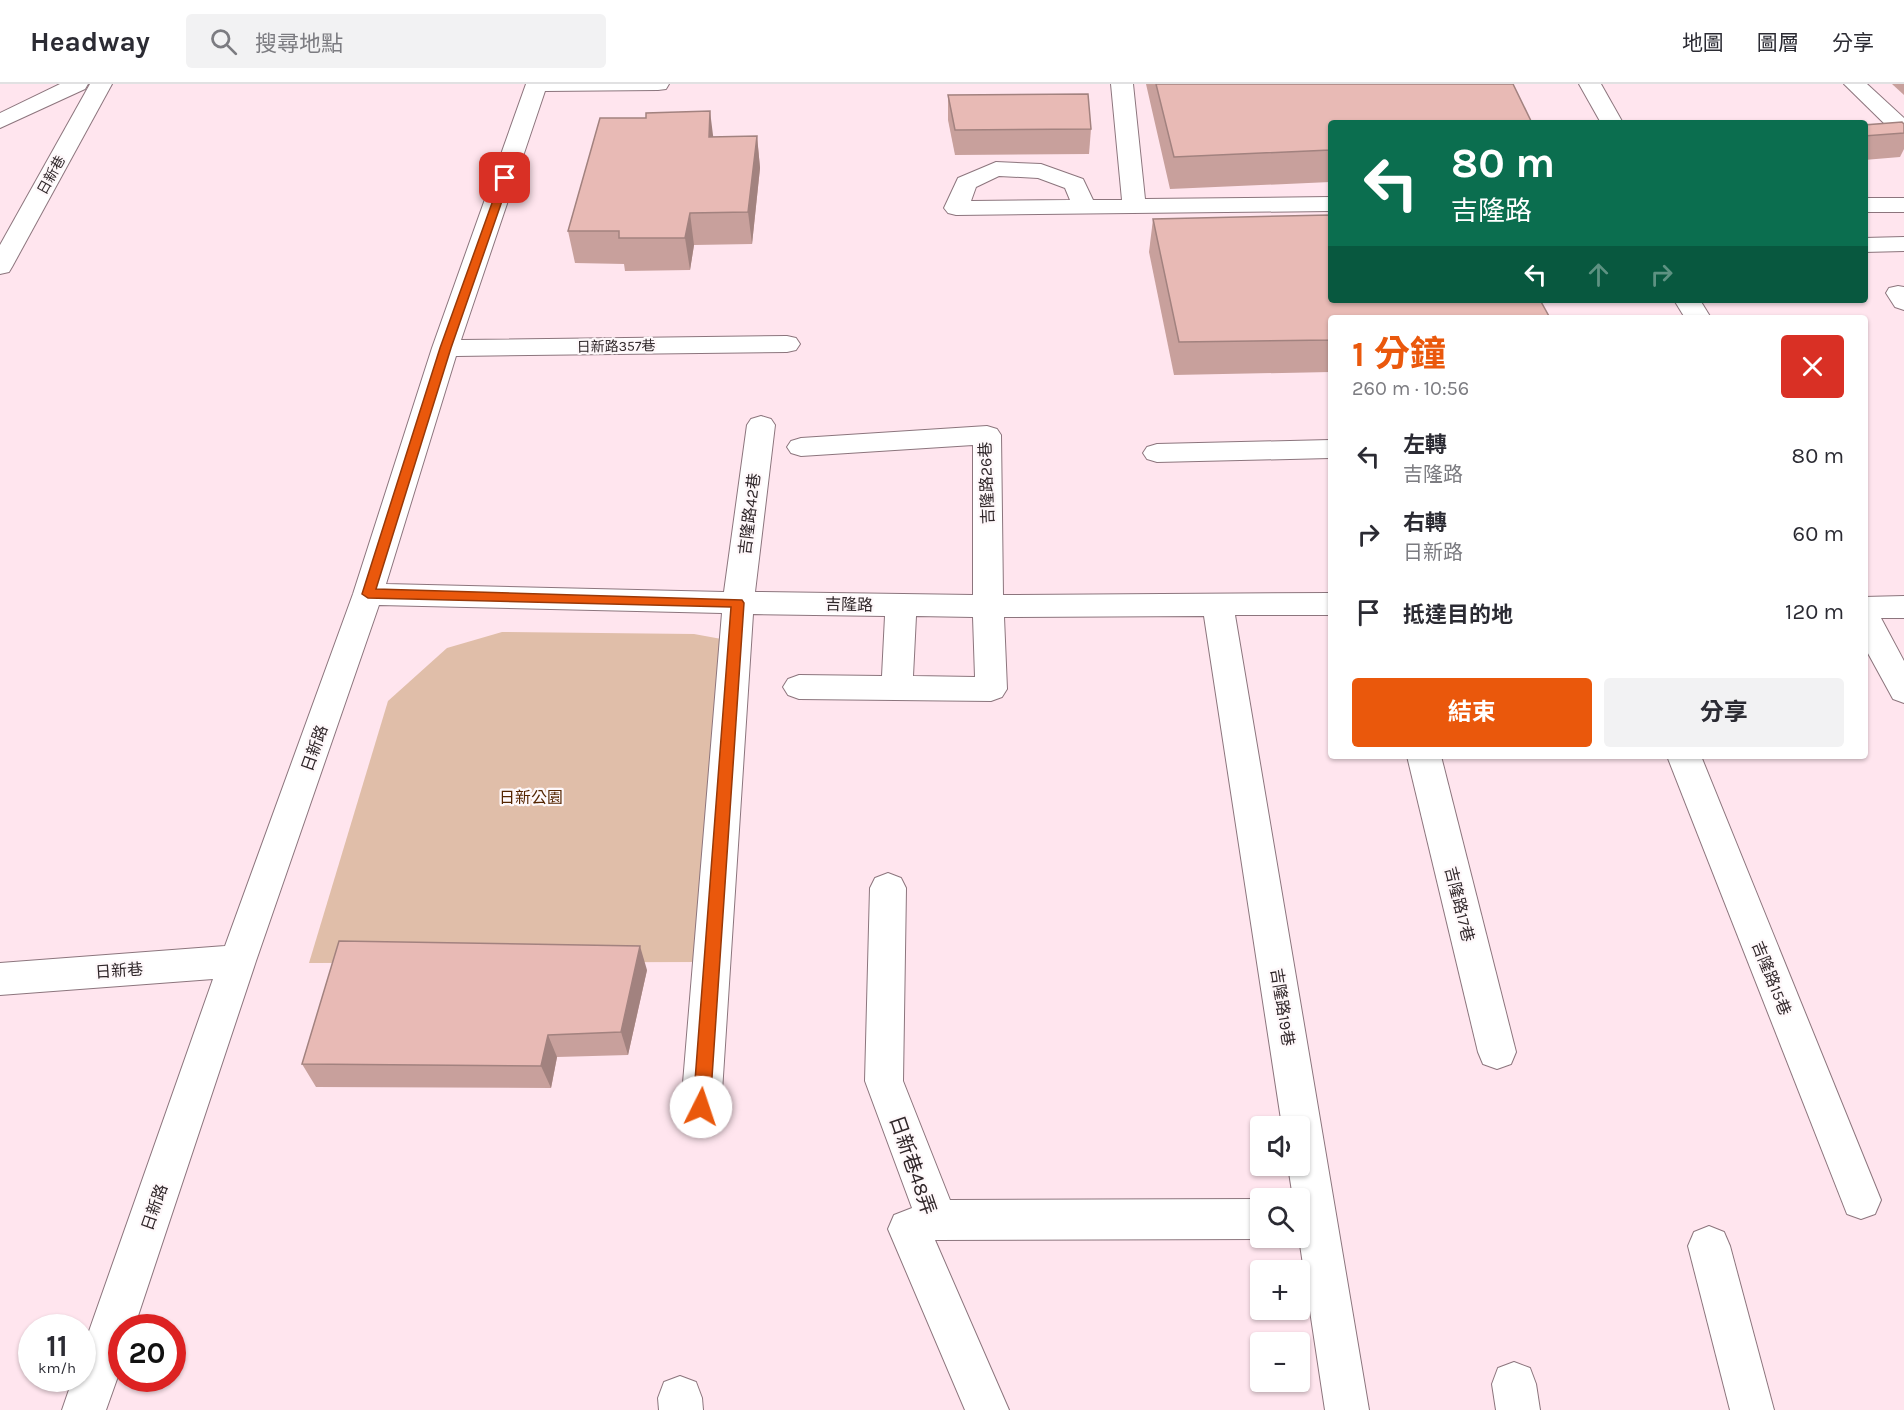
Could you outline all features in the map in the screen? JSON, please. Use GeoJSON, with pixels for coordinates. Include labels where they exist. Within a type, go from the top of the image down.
{"type":"FeatureCollection","features":[{"type":"Feature","properties":{"kind":"street"},"geometry":{"type":"LineString","coordinates":[[0,121],[77,84]]}},
{"type":"Feature","properties":{"kind":"street","name":"日新巷"},"geometry":{"type":"LineString","coordinates":[[0,267],[101,84]]}},
{"type":"Feature","properties":{"kind":"street"},"geometry":{"type":"LineString","coordinates":[[537,85],[658,84]]}},
{"type":"Feature","properties":{"kind":"street"},"geometry":{"type":"LineString","coordinates":[[1122,84],[1134,207]]}},
{"type":"Feature","properties":{"kind":"street"},"geometry":{"type":"LineString","coordinates":[[1590,84],[1610,120]]}},
{"type":"Feature","properties":{"kind":"street"},"geometry":{"type":"LineString","coordinates":[[1855,84],[1904,130]]}},
{"type":"Feature","properties":{"kind":"street","name":"日新路"},"geometry":{"type":"LineString","coordinates":[[84,1410],[238,960],[368,594],[445,348],[537,85]]}},
{"type":"Feature","properties":{"kind":"street"},"geometry":{"type":"LineString","coordinates":[[1084,207],[1074,184],[1041,171],[996,169],[966,183],[956,208],[1134,207],[1328,204]]}},
{"type":"Feature","properties":{"kind":"street"},"geometry":{"type":"LineString","coordinates":[[1868,205],[1904,205]]}},
{"type":"Feature","properties":{"kind":"street"},"geometry":{"type":"LineString","coordinates":[[1868,245],[1904,244]]}},
{"type":"Feature","properties":{"kind":"street","name":"日新路357巷"},"geometry":{"type":"LineString","coordinates":[[445,348],[787,344]]}},
{"type":"Feature","properties":{"kind":"street","name":"吉隆路42巷"},"geometry":{"type":"LineString","coordinates":[[701,1107],[738,603],[761,425]]}},
{"type":"Feature","properties":{"kind":"street","name":"吉隆路26巷"},"geometry":{"type":"LineString","coordinates":[[801,447],[987,435],[988,606]]}},
{"type":"Feature","properties":{"kind":"street"},"geometry":{"type":"LineString","coordinates":[[1157,453],[1328,449]]}},
{"type":"Feature","properties":{"kind":"street","name":"吉隆路"},"geometry":{"type":"LineString","coordinates":[[368,594],[738,603],[988,606],[1328,604]]}},
{"type":"Feature","properties":{"kind":"street"},"geometry":{"type":"LineString","coordinates":[[897,688],[901,605]]}},
{"type":"Feature","properties":{"kind":"street","name":"吉隆路19巷"},"geometry":{"type":"LineString","coordinates":[[1218,605],[1303,1188]]}},
{"type":"Feature","properties":{"kind":"street"},"geometry":{"type":"LineString","coordinates":[[799,687],[991,689],[988,606]]}},
{"type":"Feature","properties":{"kind":"street"},"geometry":{"type":"LineString","coordinates":[[1868,608],[1904,607]]}},
{"type":"Feature","properties":{"kind":"street"},"geometry":{"type":"LineString","coordinates":[[1868,623],[1904,692]]}},
{"type":"Feature","properties":{"kind":"street","name":"吉隆路17巷"},"geometry":{"type":"LineString","coordinates":[[1425,759],[1497,1052]]}},
{"type":"Feature","properties":{"kind":"street","name":"吉隆路15巷"},"geometry":{"type":"LineString","coordinates":[[1685,759],[1861,1200]]}},
{"type":"Feature","properties":{"kind":"street","name":"日新巷48弄"},"geometry":{"type":"LineString","coordinates":[[888,888],[884,1081],[937,1220],[909,1229],[987,1410]]}},
{"type":"Feature","properties":{"kind":"street","name":"日新巷"},"geometry":{"type":"LineString","coordinates":[[0,979],[238,960]]}},
{"type":"Feature","properties":{"kind":"street"},"geometry":{"type":"LineString","coordinates":[[937,1220],[1250,1219]]}},
{"type":"Feature","properties":{"kind":"street","name":"吉隆路19巷"},"geometry":{"type":"LineString","coordinates":[[1310,1229],[1347,1410]]}},
{"type":"Feature","properties":{"kind":"street"},"geometry":{"type":"LineString","coordinates":[[1709,1246],[1752,1410]]}},
{"type":"Feature","properties":{"kind":"green space","name":"日新公園"},"geometry":{"type":"Polygon","coordinates":[[[502,632],[694,634],[738,642],[700,962],[309,963],[388,701],[447,648],[502,632]]]}},
{"type":"Feature","properties":{"kind":"building"},"geometry":{"type":"Polygon","coordinates":[[[1156,84],[1513,84],[1531,120],[1328,120],[1328,150],[1174,157],[1156,84]]]}},
{"type":"Feature","properties":{"kind":"building"},"geometry":{"type":"Polygon","coordinates":[[[1088,94],[1091,129],[955,130],[948,95],[1088,94]]]}},
{"type":"Feature","properties":{"kind":"building"},"geometry":{"type":"Polygon","coordinates":[[[710,111],[709,137],[757,136],[748,212],[690,213],[685,238],[619,238],[619,231],[568,231],[600,118],[646,118],[646,113],[710,111]]]}},
{"type":"Feature","properties":{"kind":"building"},"geometry":{"type":"Polygon","coordinates":[[[1902,122],[1904,133],[1868,136],[1868,125],[1902,122]]]}},
{"type":"Feature","properties":{"kind":"building"},"geometry":{"type":"Polygon","coordinates":[[[1328,215],[1328,303],[1542,303],[1548,315],[1328,315],[1328,340],[1179,342],[1153,219],[1328,215]]]}},
{"type":"Feature","properties":{"kind":"building"},"geometry":{"type":"Polygon","coordinates":[[[339,941],[640,946],[621,1032],[548,1035],[541,1066],[302,1064],[339,941]]]}},
{"type":"Feature","properties":{"kind":"route"},"geometry":{"type":"LineString","coordinates":[[505,178],[445,348],[368,594],[738,603],[701,1107]]}}]}
